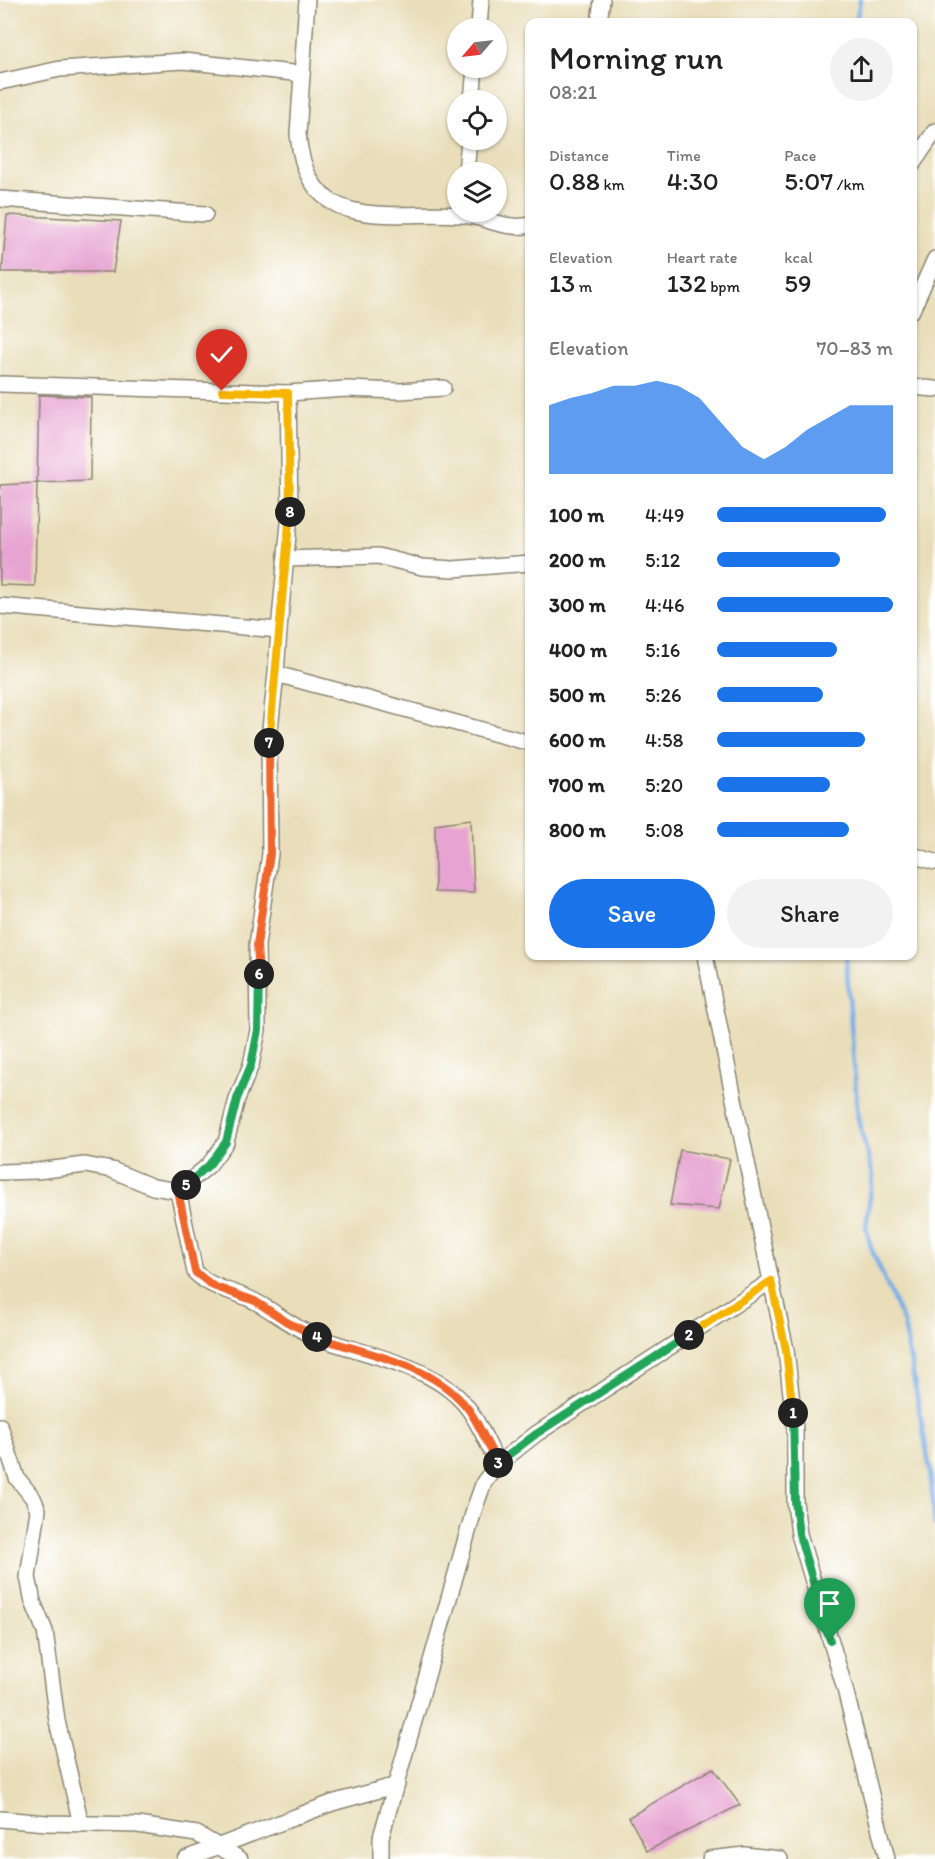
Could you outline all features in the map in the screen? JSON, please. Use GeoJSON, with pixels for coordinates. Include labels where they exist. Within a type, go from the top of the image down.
{"type":"FeatureCollection","features":[{"type":"Feature","properties":{"kind":"street"},"geometry":{"type":"LineString","coordinates":[[308,0],[298,134],[299,151],[308,176],[324,196],[340,208],[358,213],[447,213]]}},
{"type":"Feature","properties":{"kind":"street"},"geometry":{"type":"LineString","coordinates":[[480,18],[481,0]]}},
{"type":"Feature","properties":{"kind":"street"},"geometry":{"type":"LineString","coordinates":[[600,18],[602,0]]}},
{"type":"Feature","properties":{"kind":"street"},"geometry":{"type":"LineString","coordinates":[[0,82],[32,73],[60,69],[183,61],[302,74]]}},
{"type":"Feature","properties":{"kind":"street"},"geometry":{"type":"LineString","coordinates":[[917,158],[935,131]]}},
{"type":"Feature","properties":{"kind":"street"},"geometry":{"type":"LineString","coordinates":[[0,199],[205,214]]}},
{"type":"Feature","properties":{"kind":"street"},"geometry":{"type":"LineString","coordinates":[[494,222],[525,225]]}},
{"type":"Feature","properties":{"kind":"street"},"geometry":{"type":"LineString","coordinates":[[917,299],[935,259]]}},
{"type":"Feature","properties":{"kind":"street"},"geometry":{"type":"LineString","coordinates":[[0,384],[288,393],[346,389],[400,391],[443,388]]}},
{"type":"Feature","properties":{"kind":"street"},"geometry":{"type":"LineString","coordinates":[[917,387],[935,389]]}},
{"type":"Feature","properties":{"kind":"street"},"geometry":{"type":"LineString","coordinates":[[0,1172],[37,1171],[85,1165],[112,1170],[153,1187],[178,1191],[209,1165],[226,1142],[237,1099],[251,1065],[258,1030],[257,945],[270,854],[269,738],[290,513],[288,393]]}},
{"type":"Feature","properties":{"kind":"street"},"geometry":{"type":"LineString","coordinates":[[285,559],[378,556],[422,567],[453,569],[525,563]]}},
{"type":"Feature","properties":{"kind":"street"},"geometry":{"type":"LineString","coordinates":[[0,606],[279,630]]}},
{"type":"Feature","properties":{"kind":"street"},"geometry":{"type":"LineString","coordinates":[[276,674],[525,742]]}},
{"type":"Feature","properties":{"kind":"street"},"geometry":{"type":"LineString","coordinates":[[917,857],[935,862]]}},
{"type":"Feature","properties":{"kind":"street"},"geometry":{"type":"LineString","coordinates":[[706,960],[786,1350],[795,1429],[795,1502],[799,1534],[848,1701],[887,1859]]}},
{"type":"Feature","properties":{"kind":"street"},"geometry":{"type":"LineString","coordinates":[[178,1191],[195,1272],[203,1281],[255,1301],[287,1322],[318,1338],[394,1360],[449,1389],[469,1410],[498,1464]]}},
{"type":"Feature","properties":{"kind":"street"},"geometry":{"type":"LineString","coordinates":[[381,1859],[381,1837],[484,1482],[498,1464],[536,1434],[771,1281]]}},
{"type":"Feature","properties":{"kind":"street"},"geometry":{"type":"LineString","coordinates":[[0,1426],[17,1478],[33,1498],[38,1510],[28,1577],[33,1602],[45,1631],[57,1721],[81,1824]]}},
{"type":"Feature","properties":{"kind":"street"},"geometry":{"type":"LineString","coordinates":[[185,1859],[332,1803],[397,1785]]}},
{"type":"Feature","properties":{"kind":"street"},"geometry":{"type":"LineString","coordinates":[[0,1820],[150,1827],[197,1834],[221,1845],[240,1859]]}},
{"type":"Feature","properties":{"kind":"street"},"geometry":{"type":"LineString","coordinates":[[710,1859],[745,1855],[780,1859]]}},
{"type":"Feature","properties":{"kind":"building"},"geometry":{"type":"Polygon","coordinates":[[[7,215],[121,221],[113,272],[2,272],[7,215]]]}},
{"type":"Feature","properties":{"kind":"building"},"geometry":{"type":"Polygon","coordinates":[[[39,395],[91,397],[90,481],[37,483],[39,395]]]}},
{"type":"Feature","properties":{"kind":"building"},"geometry":{"type":"Polygon","coordinates":[[[37,483],[35,586],[0,585],[0,485],[37,483]]]}},
{"type":"Feature","properties":{"kind":"building"},"geometry":{"type":"Polygon","coordinates":[[[471,819],[474,893],[435,892],[435,824],[471,819]]]}},
{"type":"Feature","properties":{"kind":"building"},"geometry":{"type":"Polygon","coordinates":[[[680,1150],[730,1159],[719,1209],[670,1205],[680,1150]]]}},
{"type":"Feature","properties":{"kind":"building"},"geometry":{"type":"Polygon","coordinates":[[[713,1768],[740,1805],[647,1851],[629,1817],[713,1768]]]}},
{"type":"Feature","properties":{"kind":"waterway"},"geometry":{"type":"LineString","coordinates":[[857,18],[860,0]]}},
{"type":"Feature","properties":{"kind":"waterway"},"geometry":{"type":"LineString","coordinates":[[846,960],[858,1119],[873,1175],[866,1226],[871,1248],[904,1324],[930,1470],[935,1525]]}},
{"type":"Feature","properties":{"kind":"route"},"geometry":{"type":"LineString","coordinates":[[222,391],[288,393],[290,513],[269,738],[270,854],[260,910],[257,945],[258,1030],[251,1065],[237,1099],[226,1142],[209,1165],[178,1191],[195,1272],[203,1281],[255,1301],[287,1322],[318,1338],[394,1360],[449,1389],[469,1410],[498,1464],[536,1434],[771,1281],[786,1350],[795,1429],[795,1502],[799,1534],[830,1640]]}}]}
